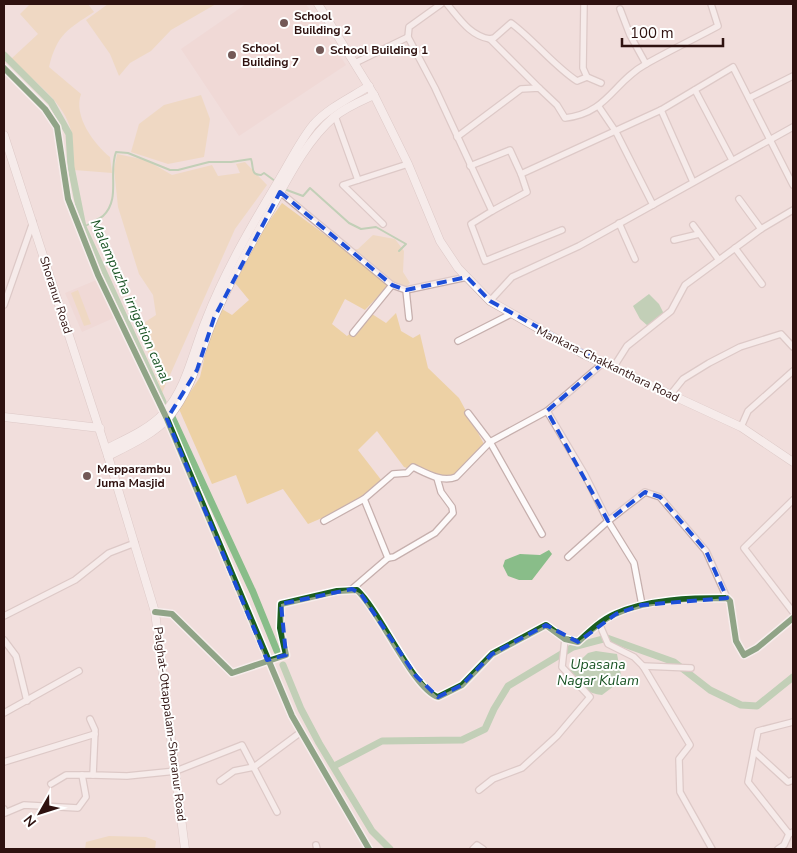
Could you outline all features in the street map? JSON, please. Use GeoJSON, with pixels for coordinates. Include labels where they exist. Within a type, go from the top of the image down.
{"type":"FeatureCollection","features":[{"type":"Feature","properties":{"kind":"main road","name":"Mankara-Chakkanthara Road"},"geometry":{"type":"LineString","coordinates":[[318,4],[374,95],[408,164],[440,241],[468,277],[490,301],[603,363],[741,427],[793,462]]}},
{"type":"Feature","properties":{"kind":"main road"},"geometry":{"type":"LineString","coordinates":[[166,416],[188,372],[216,295],[247,235],[293,156],[313,125],[330,109],[369,86]]}},
{"type":"Feature","properties":{"kind":"main road"},"geometry":{"type":"LineString","coordinates":[[107,452],[149,433],[181,399],[197,370],[214,318],[252,241],[294,168],[322,129],[335,116],[374,95]]}},
{"type":"Feature","properties":{"kind":"main road","name":"Shoranur Road"},"geometry":{"type":"LineString","coordinates":[[4,135],[107,452]]}},
{"type":"Feature","properties":{"kind":"main road"},"geometry":{"type":"LineString","coordinates":[[4,417],[100,428]]}},
{"type":"Feature","properties":{"kind":"main road","name":"Palghat-Ottappalam-Shoranur Road"},"geometry":{"type":"LineString","coordinates":[[107,452],[156,612],[185,849]]}},
{"type":"Feature","properties":{"kind":"street"},"geometry":{"type":"LineString","coordinates":[[441,4],[410,27],[408,37],[435,88],[492,211]]}},
{"type":"Feature","properties":{"kind":"street"},"geometry":{"type":"LineString","coordinates":[[447,4],[467,27],[481,38],[494,38],[511,23],[538,44],[577,81],[587,77],[601,82]]}},
{"type":"Feature","properties":{"kind":"street"},"geometry":{"type":"LineString","coordinates":[[584,4],[583,61],[587,77]]}},
{"type":"Feature","properties":{"kind":"street"},"geometry":{"type":"LineString","coordinates":[[490,39],[557,105],[565,118],[579,116],[599,107],[646,64],[718,26],[711,4]]}},
{"type":"Feature","properties":{"kind":"street"},"geometry":{"type":"LineString","coordinates":[[620,9],[630,36],[646,64]]}},
{"type":"Feature","properties":{"kind":"street"},"geometry":{"type":"LineString","coordinates":[[355,63],[408,37]]}},
{"type":"Feature","properties":{"kind":"street"},"geometry":{"type":"LineString","coordinates":[[521,174],[661,110],[733,67],[793,185]]}},
{"type":"Feature","properties":{"kind":"street"},"geometry":{"type":"LineString","coordinates":[[4,69],[45,109],[57,126],[68,199],[98,275],[166,416],[244,599],[267,660],[300,732],[369,849]]}},
{"type":"Feature","properties":{"kind":"street"},"geometry":{"type":"LineString","coordinates":[[749,98],[793,76]]}},
{"type":"Feature","properties":{"kind":"street"},"geometry":{"type":"LineString","coordinates":[[457,137],[521,89],[538,88]]}},
{"type":"Feature","properties":{"kind":"street"},"geometry":{"type":"LineString","coordinates":[[695,90],[732,160]]}},
{"type":"Feature","properties":{"kind":"street"},"geometry":{"type":"LineString","coordinates":[[599,107],[616,132],[653,205]]}},
{"type":"Feature","properties":{"kind":"street"},"geometry":{"type":"LineString","coordinates":[[661,110],[693,182]]}},
{"type":"Feature","properties":{"kind":"street"},"geometry":{"type":"LineString","coordinates":[[335,116],[358,180]]}},
{"type":"Feature","properties":{"kind":"street"},"geometry":{"type":"LineString","coordinates":[[490,301],[512,277],[579,246],[793,127]]}},
{"type":"Feature","properties":{"kind":"street"},"geometry":{"type":"LineString","coordinates":[[470,166],[510,150],[527,192],[471,224],[485,261],[562,230]]}},
{"type":"Feature","properties":{"kind":"street"},"geometry":{"type":"LineString","coordinates":[[383,224],[343,185],[408,164]]}},
{"type":"Feature","properties":{"kind":"street"},"geometry":{"type":"LineString","coordinates":[[280,192],[392,285],[406,290],[468,277]]}},
{"type":"Feature","properties":{"kind":"street"},"geometry":{"type":"LineString","coordinates":[[739,199],[761,230]]}},
{"type":"Feature","properties":{"kind":"street"},"geometry":{"type":"LineString","coordinates":[[613,368],[627,346],[671,311],[685,285],[735,248],[793,210]]}},
{"type":"Feature","properties":{"kind":"street"},"geometry":{"type":"LineString","coordinates":[[4,305],[33,222]]}},
{"type":"Feature","properties":{"kind":"street"},"geometry":{"type":"LineString","coordinates":[[619,223],[635,259]]}},
{"type":"Feature","properties":{"kind":"street"},"geometry":{"type":"LineString","coordinates":[[693,225],[719,260]]}},
{"type":"Feature","properties":{"kind":"street"},"geometry":{"type":"LineString","coordinates":[[674,240],[699,234]]}},
{"type":"Feature","properties":{"kind":"street"},"geometry":{"type":"LineString","coordinates":[[735,248],[762,284]]}},
{"type":"Feature","properties":{"kind":"street"},"geometry":{"type":"LineString","coordinates":[[353,334],[392,285]]}},
{"type":"Feature","properties":{"kind":"street"},"geometry":{"type":"LineString","coordinates":[[4,290],[10,287]]}},
{"type":"Feature","properties":{"kind":"street"},"geometry":{"type":"LineString","coordinates":[[406,290],[409,318]]}},
{"type":"Feature","properties":{"kind":"street"},"geometry":{"type":"LineString","coordinates":[[458,341],[511,314]]}},
{"type":"Feature","properties":{"kind":"street"},"geometry":{"type":"LineString","coordinates":[[671,394],[683,379],[740,347],[781,334],[793,347]]}},
{"type":"Feature","properties":{"kind":"street"},"geometry":{"type":"LineString","coordinates":[[324,521],[364,499],[393,474],[408,473],[413,467],[437,478],[449,479],[456,477],[490,442],[547,411],[603,363]]}},
{"type":"Feature","properties":{"kind":"street"},"geometry":{"type":"LineString","coordinates":[[741,427],[748,411],[793,371]]}},
{"type":"Feature","properties":{"kind":"street"},"geometry":{"type":"LineString","coordinates":[[547,411],[585,475],[608,521],[634,563],[642,605]]}},
{"type":"Feature","properties":{"kind":"street"},"geometry":{"type":"LineString","coordinates":[[468,413],[490,442],[542,534]]}},
{"type":"Feature","properties":{"kind":"street"},"geometry":{"type":"LineString","coordinates":[[156,612],[172,614],[232,674],[267,660],[286,655],[280,628],[281,604],[352,589],[388,558],[406,551],[435,533],[453,513],[452,507],[441,492],[437,478]]}},
{"type":"Feature","properties":{"kind":"street"},"geometry":{"type":"LineString","coordinates":[[568,557],[608,521],[645,492],[660,497],[706,552],[730,601],[736,642],[744,655],[757,648],[793,618]]}},
{"type":"Feature","properties":{"kind":"street"},"geometry":{"type":"LineString","coordinates":[[364,499],[388,558]]}},
{"type":"Feature","properties":{"kind":"street"},"geometry":{"type":"LineString","coordinates":[[793,500],[744,548],[793,612]]}},
{"type":"Feature","properties":{"kind":"street"},"geometry":{"type":"LineString","coordinates":[[4,616],[75,580],[109,553],[135,543]]}},
{"type":"Feature","properties":{"kind":"street"},"geometry":{"type":"LineString","coordinates":[[352,589],[361,594],[416,676],[433,695],[438,697],[462,685],[492,654],[546,625],[565,639],[578,642],[599,624],[616,614],[642,605],[689,598],[727,598]]}},
{"type":"Feature","properties":{"kind":"street"},"geometry":{"type":"LineString","coordinates":[[599,624],[608,644],[634,657],[643,666],[690,745],[679,759],[680,792],[712,849]]}},
{"type":"Feature","properties":{"kind":"street"},"geometry":{"type":"LineString","coordinates":[[479,790],[493,779],[522,768],[557,736],[590,697],[562,667],[565,639]]}},
{"type":"Feature","properties":{"kind":"street"},"geometry":{"type":"LineString","coordinates":[[4,640],[16,656],[27,701]]}},
{"type":"Feature","properties":{"kind":"street"},"geometry":{"type":"LineString","coordinates":[[643,666],[691,668]]}},
{"type":"Feature","properties":{"kind":"street"},"geometry":{"type":"LineString","coordinates":[[4,713],[78,671]]}},
{"type":"Feature","properties":{"kind":"street"},"geometry":{"type":"LineString","coordinates":[[90,719],[95,734],[93,775]]}},
{"type":"Feature","properties":{"kind":"street"},"geometry":{"type":"LineString","coordinates":[[778,849],[784,845],[791,833],[748,782],[758,731],[793,722]]}},
{"type":"Feature","properties":{"kind":"street"},"geometry":{"type":"LineString","coordinates":[[220,781],[234,771],[254,767],[300,732]]}},
{"type":"Feature","properties":{"kind":"street"},"geometry":{"type":"LineString","coordinates":[[4,762],[95,734]]}},
{"type":"Feature","properties":{"kind":"street"},"geometry":{"type":"LineString","coordinates":[[51,784],[66,775],[127,776],[176,771],[242,745],[277,812]]}},
{"type":"Feature","properties":{"kind":"street"},"geometry":{"type":"LineString","coordinates":[[754,752],[788,782],[793,780]]}},
{"type":"Feature","properties":{"kind":"street"},"geometry":{"type":"LineString","coordinates":[[4,810],[6,813],[24,806],[78,808],[86,797],[82,775]]}},
{"type":"Feature","properties":{"kind":"street"},"geometry":{"type":"LineString","coordinates":[[473,849],[477,845],[483,849]]}},
{"type":"Feature","properties":{"kind":"highlighted area"},"geometry":{"type":"Polygon","coordinates":[[[280,192],[392,285],[406,290],[467,277],[490,301],[603,363],[547,411],[608,521],[645,492],[660,497],[706,551],[727,598],[642,605],[616,614],[578,642],[546,625],[492,654],[462,685],[438,697],[416,676],[361,594],[352,589],[281,604],[286,655],[267,660],[167,419],[197,370],[214,318],[280,192]]]}},
{"type":"Feature","properties":{"kind":"shaded area"},"geometry":{"type":"Polygon","coordinates":[[[30,4],[88,4],[94,12],[70,28],[60,40],[49,67],[81,94],[79,102],[82,120],[98,145],[110,157],[112,173],[74,170],[72,137],[65,116],[52,98],[11,59],[38,34],[20,14],[30,4]]]}},
{"type":"Feature","properties":{"kind":"shaded area"},"geometry":{"type":"Polygon","coordinates":[[[108,4],[216,4],[171,30],[151,51],[130,63],[119,76],[110,54],[86,20],[108,4]]]}},
{"type":"Feature","properties":{"kind":"shaded area"},"geometry":{"type":"Polygon","coordinates":[[[246,4],[306,4],[346,65],[239,136],[181,49],[246,4]]]}},
{"type":"Feature","properties":{"kind":"shaded area"},"geometry":{"type":"Polygon","coordinates":[[[201,95],[210,119],[204,157],[168,164],[131,152],[139,124],[164,105],[201,95]]]}},
{"type":"Feature","properties":{"kind":"shaded area"},"geometry":{"type":"Polygon","coordinates":[[[117,154],[146,160],[172,175],[212,165],[218,176],[240,173],[236,164],[245,162],[267,185],[235,229],[162,393],[139,326],[156,315],[153,295],[139,274],[118,207],[114,169],[117,154]]]}},
{"type":"Feature","properties":{"kind":"shaded area"},"geometry":{"type":"Polygon","coordinates":[[[282,203],[347,251],[358,249],[373,235],[395,239],[404,251],[403,272],[410,283],[403,290],[390,284],[365,310],[345,299],[332,324],[347,336],[372,314],[386,323],[396,313],[401,331],[413,338],[420,334],[428,368],[459,398],[484,444],[454,475],[433,477],[404,467],[377,431],[358,450],[382,481],[350,506],[308,524],[283,489],[247,504],[236,475],[212,484],[179,409],[200,377],[208,342],[222,309],[232,315],[249,300],[235,283],[257,238],[282,203]]]}},
{"type":"Feature","properties":{"kind":"shaded area"},"geometry":{"type":"Polygon","coordinates":[[[99,279],[116,317],[82,332],[65,293],[99,279]]]}},
{"type":"Feature","properties":{"kind":"shaded area"},"geometry":{"type":"Polygon","coordinates":[[[78,290],[91,324],[84,326],[71,293],[78,290]]]}},
{"type":"Feature","properties":{"kind":"shaded area"},"geometry":{"type":"Polygon","coordinates":[[[109,836],[146,837],[156,841],[155,849],[85,849],[86,842],[109,836]]]}},
{"type":"Feature","properties":{"kind":"water"},"geometry":{"type":"Polygon","coordinates":[[[649,294],[659,304],[665,316],[648,326],[640,319],[633,306],[649,294]]]}},
{"type":"Feature","properties":{"kind":"water"},"geometry":{"type":"Polygon","coordinates":[[[549,550],[552,554],[532,580],[519,580],[508,576],[503,566],[505,560],[520,554],[540,555],[549,550]]]}},
{"type":"Feature","properties":{"kind":"water","name":"Upasana Nagar Kulam"},"geometry":{"type":"Polygon","coordinates":[[[596,651],[617,654],[622,680],[602,695],[582,688],[569,671],[588,653],[596,651]]]}},
{"type":"Feature","properties":{"kind":"waterway","name":"Malampuzha irrigation canal"},"geometry":{"type":"LineString","coordinates":[[4,55],[51,102],[69,134],[71,167],[83,227],[163,402]]}},
{"type":"Feature","properties":{"kind":"waterway"},"geometry":{"type":"LineString","coordinates":[[83,227],[102,217],[112,202],[113,168],[116,152],[128,153],[170,170],[178,170],[209,162],[231,162],[251,159],[255,174],[261,175],[264,173],[275,181]]}},
{"type":"Feature","properties":{"kind":"waterway"},"geometry":{"type":"LineString","coordinates":[[284,189],[303,196],[310,188],[349,223],[361,229],[376,227],[406,244],[399,251]]}},
{"type":"Feature","properties":{"kind":"waterway","name":"Malampuzha irrigation canal"},"geometry":{"type":"LineString","coordinates":[[172,417],[253,592],[277,651]]}},
{"type":"Feature","properties":{"kind":"waterway"},"geometry":{"type":"LineString","coordinates":[[334,766],[382,741],[462,740],[485,729],[508,686],[573,647],[607,638],[674,662],[710,690],[741,705],[757,706],[793,677]]}},
{"type":"Feature","properties":{"kind":"waterway","name":"Malampuzha irrigation canal"},"geometry":{"type":"LineString","coordinates":[[283,665],[301,709],[319,743],[372,831],[390,849]]}},
{"type":"Feature","properties":{"kind":"cycle path"},"geometry":{"type":"LineString","coordinates":[[4,68],[45,109],[57,127],[68,199],[98,275],[167,419],[292,716],[369,849]]}},
{"type":"Feature","properties":{"kind":"cycle path"},"geometry":{"type":"LineString","coordinates":[[155,612],[172,614],[232,673],[286,655],[280,628],[281,604],[337,591],[357,590],[376,614],[418,680],[428,691],[438,697],[462,685],[492,654],[546,625],[565,639],[578,642],[595,626],[615,614],[641,605],[670,600],[727,598],[730,601],[736,641],[744,655],[757,648],[793,618]]}},
{"type":"Feature","properties":{"kind":"place","name":"School Building 2"},"geometry":{"type":"Point","coordinates":[284,23]}},
{"type":"Feature","properties":{"kind":"place","name":"School Building 1"},"geometry":{"type":"Point","coordinates":[320,50]}},
{"type":"Feature","properties":{"kind":"place","name":"School Building 7"},"geometry":{"type":"Point","coordinates":[232,55]}},
{"type":"Feature","properties":{"kind":"place","name":"Mepparambu Juma Masjid"},"geometry":{"type":"Point","coordinates":[87,476]}}]}
